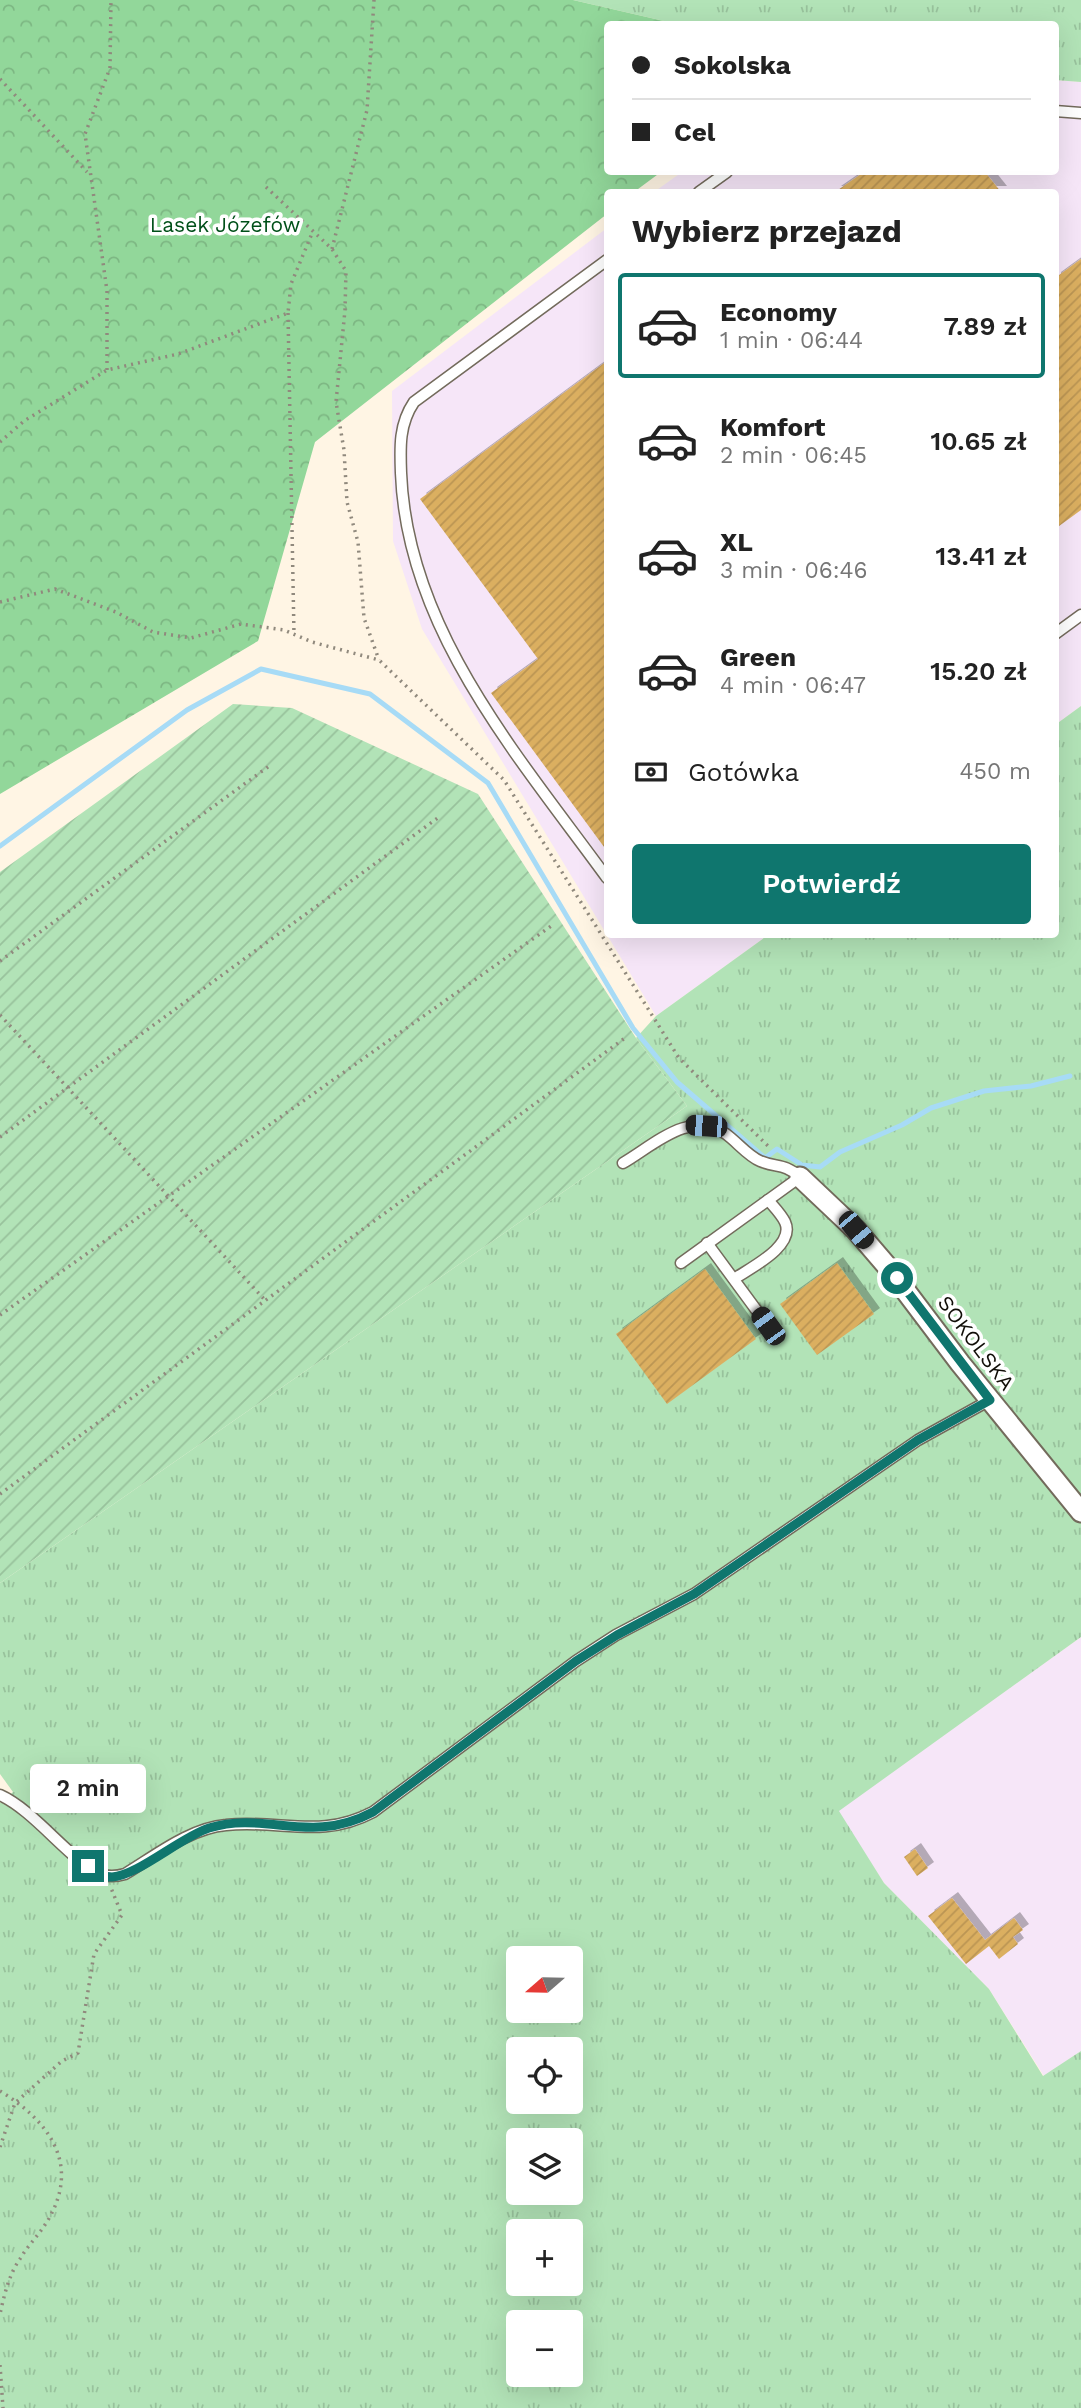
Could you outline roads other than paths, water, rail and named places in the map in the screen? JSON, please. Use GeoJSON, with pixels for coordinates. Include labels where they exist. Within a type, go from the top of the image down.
{"type":"FeatureCollection","features":[{"type":"Feature","properties":{"kind":"street","name":"SOKOLSKA"},"geometry":{"type":"LineString","coordinates":[[800,1177],[856,1230],[909,1292],[990,1400],[1081,1512]]}},
{"type":"Feature","properties":{"kind":"lane"},"geometry":{"type":"LineString","coordinates":[[1059,111],[1081,113]]}},
{"type":"Feature","properties":{"kind":"lane"},"geometry":{"type":"LineString","coordinates":[[703,189],[723,175]]}},
{"type":"Feature","properties":{"kind":"lane"},"geometry":{"type":"LineString","coordinates":[[604,262],[414,402],[406,414],[402,429],[400,457],[402,502],[431,606],[484,708],[604,874]]}},
{"type":"Feature","properties":{"kind":"lane"},"geometry":{"type":"LineString","coordinates":[[1059,631],[1081,615]]}},
{"type":"Feature","properties":{"kind":"lane"},"geometry":{"type":"LineString","coordinates":[[623,1163],[687,1125],[723,1132],[760,1161],[789,1168],[800,1177],[681,1263]]}},
{"type":"Feature","properties":{"kind":"lane"},"geometry":{"type":"LineString","coordinates":[[734,1279],[777,1248],[787,1234],[786,1224],[768,1200]]}},
{"type":"Feature","properties":{"kind":"lane"},"geometry":{"type":"LineString","coordinates":[[708,1243],[768,1326]]}},
{"type":"Feature","properties":{"kind":"lane"},"geometry":{"type":"LineString","coordinates":[[0,1795],[39,1822],[88,1866],[112,1877],[125,1874],[208,1828],[261,1824],[325,1829],[357,1820],[373,1812],[576,1661],[617,1635],[694,1594],[927,1434],[990,1400]]}},
{"type":"Feature","properties":{"kind":"waterway"},"geometry":{"type":"LineString","coordinates":[[0,846],[187,710],[261,669],[370,694],[488,783],[633,1028],[677,1082],[765,1158],[777,1149],[802,1165],[820,1167],[840,1152],[902,1125],[931,1108],[984,1091],[1031,1086],[1070,1076]]}},
{"type":"Feature","properties":{"kind":"park label","name":"Lasek Józefów"},"geometry":{"type":"Point","coordinates":[225,225]}}]}
